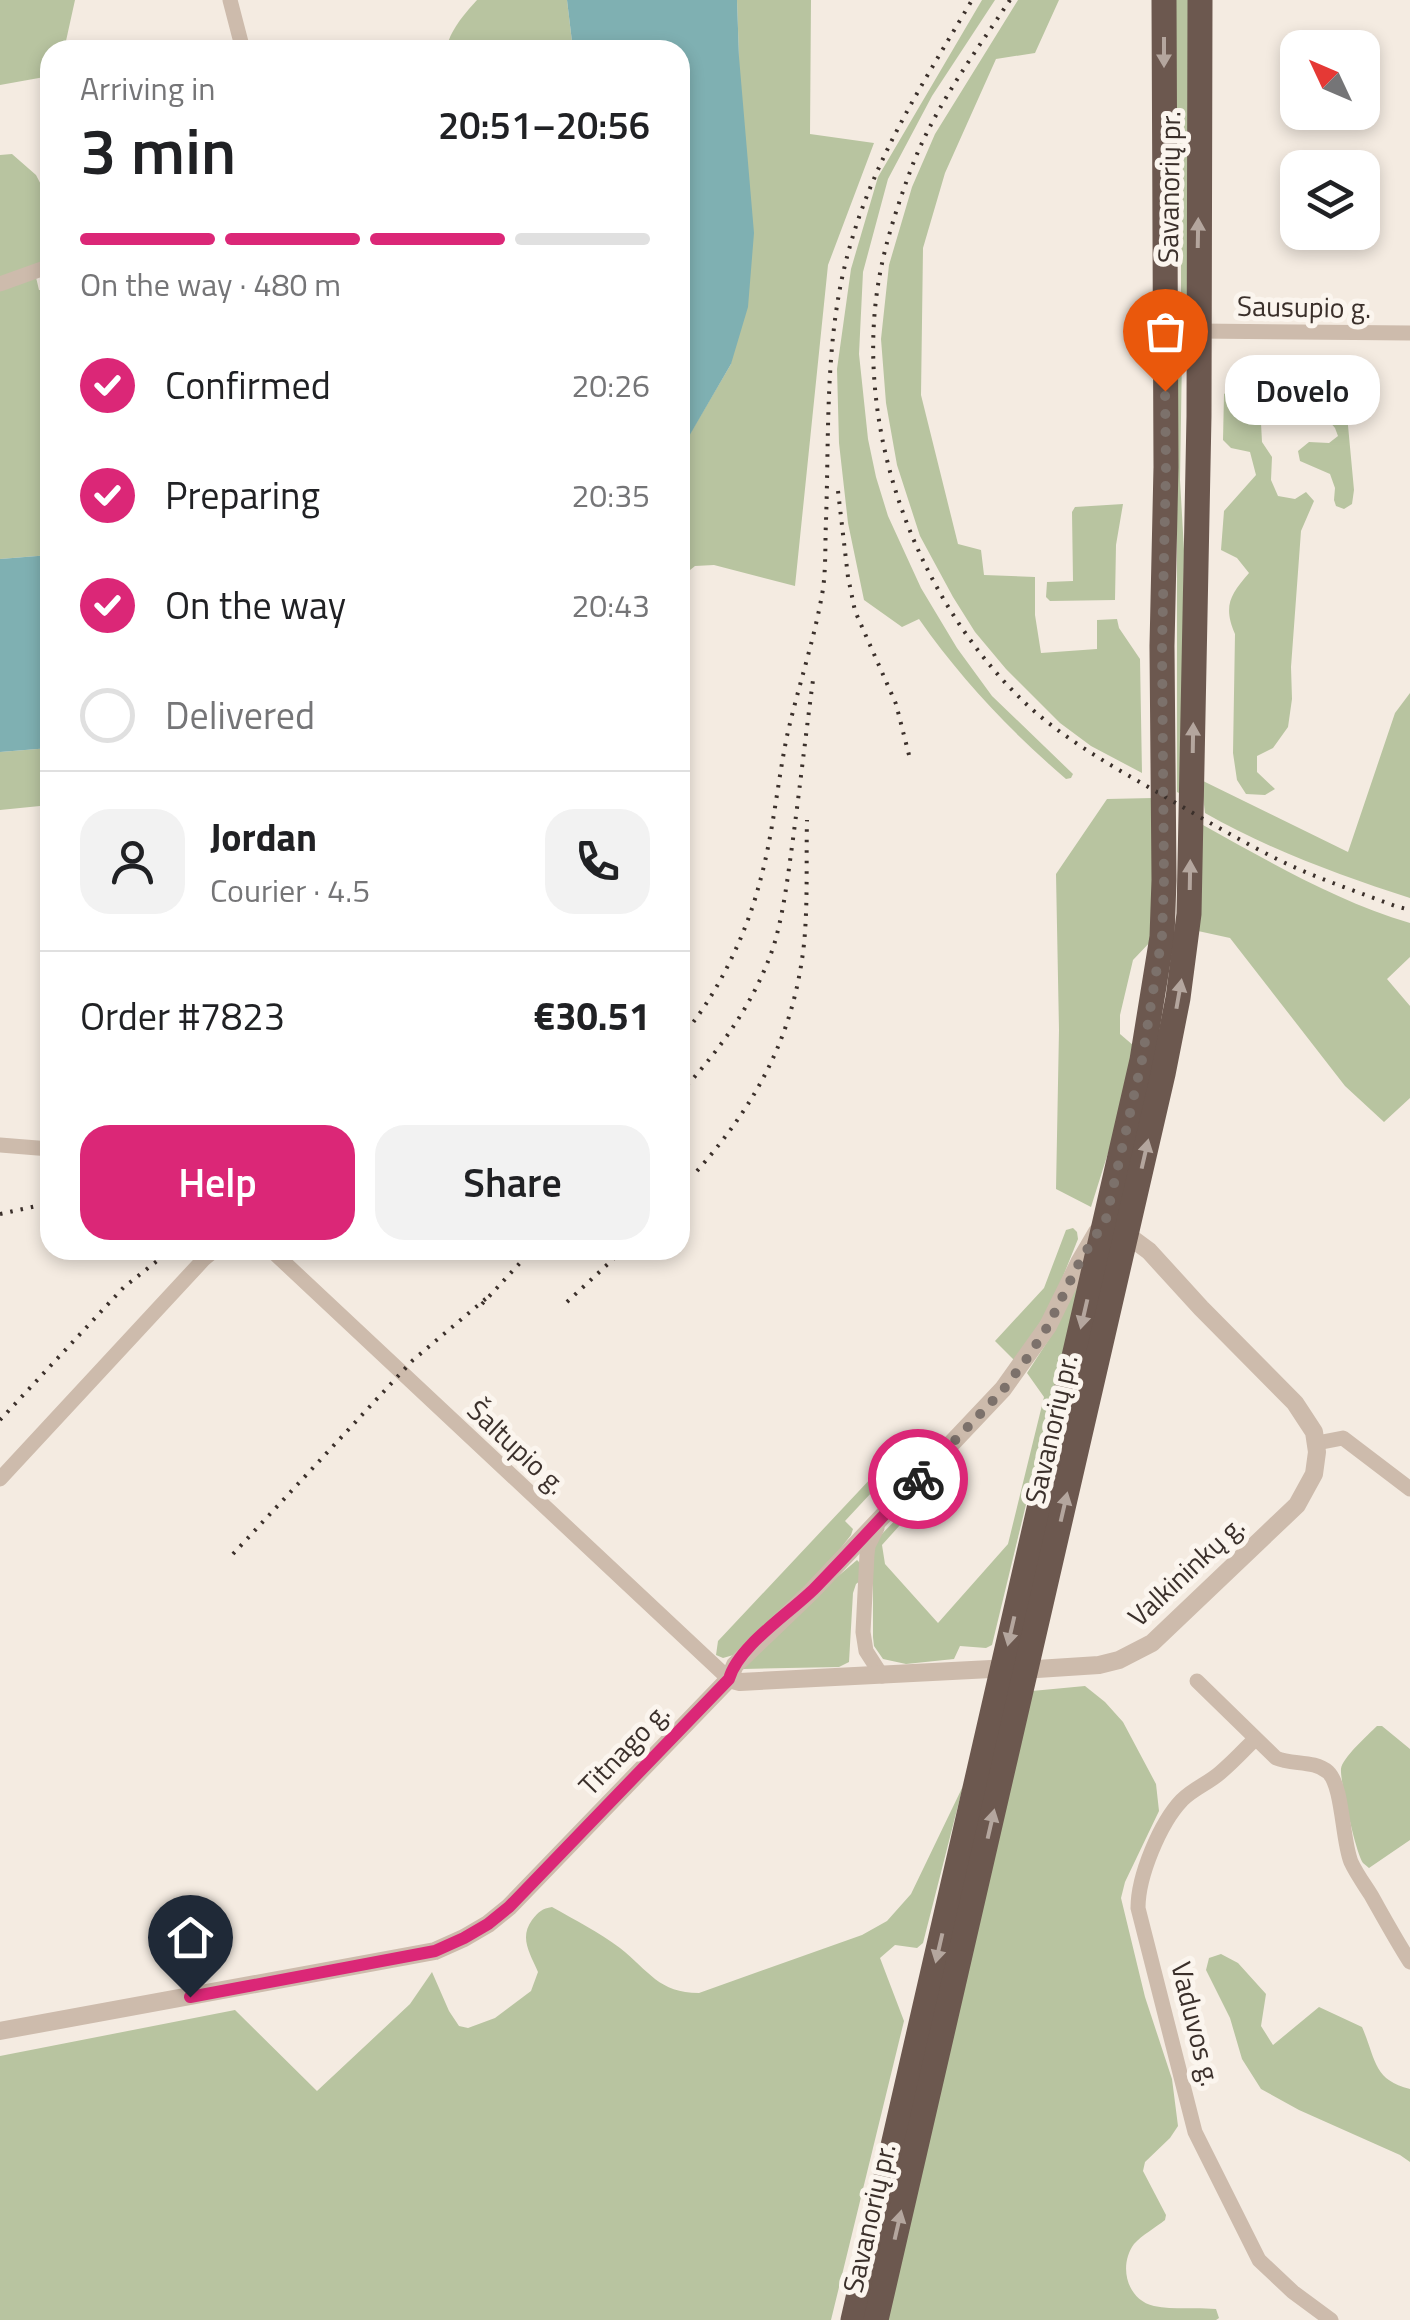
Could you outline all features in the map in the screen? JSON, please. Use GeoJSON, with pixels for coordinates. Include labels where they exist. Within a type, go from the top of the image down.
{"type":"FeatureCollection","features":[{"type":"Feature","properties":{"kind":"highway","name":"Savanorių pr."},"geometry":{"type":"LineString","coordinates":[[876,2320],[1116,1226],[1162,936],[1164,0]]}},
{"type":"Feature","properties":{"kind":"highway","name":"Savanorių pr."},"geometry":{"type":"LineString","coordinates":[[853,2320],[1116,1226],[1164,1074],[1178,998],[1189,914],[1199,435],[1200,0]]}},
{"type":"Feature","properties":{"kind":"highway"},"geometry":{"type":"LineString","coordinates":[[1165,330],[1198,331]]}},
{"type":"Feature","properties":{"kind":"street"},"geometry":{"type":"LineString","coordinates":[[230,0],[240,40]]}},
{"type":"Feature","properties":{"kind":"street"},"geometry":{"type":"LineString","coordinates":[[0,284],[40,270]]}},
{"type":"Feature","properties":{"kind":"street","name":"Sausupio g."},"geometry":{"type":"LineString","coordinates":[[1198,331],[1410,333]]}},
{"type":"Feature","properties":{"kind":"street"},"geometry":{"type":"LineString","coordinates":[[0,1144],[40,1148]]}},
{"type":"Feature","properties":{"kind":"street"},"geometry":{"type":"LineString","coordinates":[[1116,1226],[1150,1251],[1296,1402],[1316,1443],[1344,1438],[1410,1489]]}},
{"type":"Feature","properties":{"kind":"street","name":"Titnago g."},"geometry":{"type":"LineString","coordinates":[[0,2031],[386,1962],[435,1951],[488,1924],[509,1907],[729,1679],[734,1665],[811,1592],[1003,1390],[1048,1326],[1080,1261],[1116,1226]]}},
{"type":"Feature","properties":{"kind":"street"},"geometry":{"type":"LineString","coordinates":[[0,1479],[203,1260]]}},
{"type":"Feature","properties":{"kind":"street","name":"Šaltupio g."},"geometry":{"type":"LineString","coordinates":[[283,1260],[729,1679]]}},
{"type":"Feature","properties":{"kind":"street","name":"Valkininkų g."},"geometry":{"type":"LineString","coordinates":[[1037,1670],[1099,1665],[1136,1653],[1152,1643],[1297,1505],[1314,1474],[1316,1443]]}},
{"type":"Feature","properties":{"kind":"street"},"geometry":{"type":"LineString","coordinates":[[882,1676],[866,1651],[863,1628],[868,1546],[884,1515]]}},
{"type":"Feature","properties":{"kind":"street"},"geometry":{"type":"LineString","coordinates":[[729,1679],[740,1682],[991,1670]]}},
{"type":"Feature","properties":{"kind":"street"},"geometry":{"type":"LineString","coordinates":[[1197,1681],[1276,1758],[1326,1770],[1338,1794],[1351,1862],[1410,1962]]}},
{"type":"Feature","properties":{"kind":"street","name":"Vaduvos g."},"geometry":{"type":"LineString","coordinates":[[1255,1738],[1221,1772],[1186,1796],[1171,1815],[1146,1863],[1138,1908],[1204,2155],[1259,2260],[1293,2292],[1332,2320]]}},
{"type":"Feature","properties":{"kind":"green space"},"geometry":{"type":"Polygon","coordinates":[[[0,0],[75,0],[66,40],[40,40],[40,78],[0,85],[0,0]]]}},
{"type":"Feature","properties":{"kind":"green space"},"geometry":{"type":"Polygon","coordinates":[[[477,0],[567,0],[572,40],[449,40],[477,0]]]}},
{"type":"Feature","properties":{"kind":"green space"},"geometry":{"type":"Polygon","coordinates":[[[737,0],[811,0],[810,134],[874,143],[828,265],[795,586],[714,565],[690,570],[690,434],[731,364],[737,0]]]}},
{"type":"Feature","properties":{"kind":"green space"},"geometry":{"type":"Polygon","coordinates":[[[982,0],[995,0],[932,96],[888,179],[863,272],[859,354],[868,439],[888,516],[921,588],[992,696],[1073,774],[1066,779],[987,704],[919,619],[902,627],[864,600],[848,523],[839,443],[837,369],[851,269],[878,177],[982,0]]]}},
{"type":"Feature","properties":{"kind":"green space"},"geometry":{"type":"Polygon","coordinates":[[[1018,0],[1059,0],[1035,53],[996,59],[945,173],[923,248],[921,395],[958,544],[981,550],[984,575],[1035,577],[1041,653],[1097,649],[1097,620],[1117,619],[1140,659],[1142,773],[1091,746],[1060,723],[975,632],[920,536],[897,465],[886,403],[881,339],[889,265],[912,187],[935,134],[1018,0]]]}},
{"type":"Feature","properties":{"kind":"green space"},"geometry":{"type":"Polygon","coordinates":[[[1174,0],[1190,0],[1187,315],[1181,310],[1181,148],[1174,97],[1174,0]]]}},
{"type":"Feature","properties":{"kind":"green space"},"geometry":{"type":"Polygon","coordinates":[[[12,154],[40,183],[40,264],[35,273],[40,290],[40,556],[0,559],[0,155],[12,154]]]}},
{"type":"Feature","properties":{"kind":"green space"},"geometry":{"type":"Polygon","coordinates":[[[1179,354],[1184,550],[1181,794],[1177,792],[1179,354]]]}},
{"type":"Feature","properties":{"kind":"green space"},"geometry":{"type":"Polygon","coordinates":[[[1235,387],[1246,387],[1271,399],[1321,398],[1346,404],[1354,490],[1352,504],[1344,509],[1336,506],[1330,474],[1300,461],[1298,451],[1309,442],[1329,443],[1338,436],[1323,414],[1276,412],[1261,423],[1262,442],[1272,457],[1271,480],[1278,496],[1295,499],[1306,492],[1314,501],[1301,531],[1288,727],[1273,748],[1257,756],[1257,772],[1275,789],[1265,795],[1246,794],[1237,780],[1233,753],[1235,634],[1229,608],[1249,573],[1237,558],[1221,550],[1224,511],[1256,475],[1250,452],[1231,448],[1223,440],[1224,394],[1235,387]]]}},
{"type":"Feature","properties":{"kind":"green space"},"geometry":{"type":"Polygon","coordinates":[[[1123,504],[1116,545],[1115,600],[1050,601],[1046,597],[1047,582],[1073,581],[1075,507],[1123,504]]]}},
{"type":"Feature","properties":{"kind":"green space"},"geometry":{"type":"Polygon","coordinates":[[[1410,693],[1410,898],[1305,861],[1205,813],[1201,780],[1348,852],[1395,713],[1410,693]]]}},
{"type":"Feature","properties":{"kind":"green space"},"geometry":{"type":"Polygon","coordinates":[[[40,749],[40,806],[0,810],[0,752],[40,749]]]}},
{"type":"Feature","properties":{"kind":"green space"},"geometry":{"type":"Polygon","coordinates":[[[1153,798],[1152,940],[1133,960],[1120,1015],[1120,1034],[1134,1046],[1114,1134],[1091,1207],[1056,1189],[1059,1030],[1056,874],[1107,799],[1153,798]]]}},
{"type":"Feature","properties":{"kind":"green space"},"geometry":{"type":"Polygon","coordinates":[[[1203,825],[1330,892],[1410,923],[1410,957],[1387,979],[1410,1006],[1410,1098],[1384,1122],[1345,1086],[1230,938],[1198,931],[1203,825]]]}},
{"type":"Feature","properties":{"kind":"green space"},"geometry":{"type":"Polygon","coordinates":[[[1073,1228],[1078,1239],[1052,1304],[1015,1361],[995,1341],[1044,1288],[1066,1230],[1073,1228]]]}},
{"type":"Feature","properties":{"kind":"green space"},"geometry":{"type":"Polygon","coordinates":[[[1084,1265],[992,1645],[960,1646],[954,1659],[906,1664],[883,1659],[873,1637],[873,1551],[878,1538],[933,1481],[937,1484],[882,1545],[885,1564],[938,1623],[1008,1544],[1044,1397],[1027,1373],[1053,1333],[1084,1265]]]}},
{"type":"Feature","properties":{"kind":"green space"},"geometry":{"type":"Polygon","coordinates":[[[905,1442],[928,1460],[886,1498],[872,1492],[845,1521],[853,1529],[851,1535],[823,1571],[737,1654],[723,1658],[716,1655],[718,1641],[905,1442]]]}},
{"type":"Feature","properties":{"kind":"green space"},"geometry":{"type":"Polygon","coordinates":[[[857,1560],[860,1581],[853,1593],[849,1662],[839,1667],[743,1669],[762,1641],[857,1560]]]}},
{"type":"Feature","properties":{"kind":"green space"},"geometry":{"type":"Polygon","coordinates":[[[1085,1686],[1123,1722],[1156,1784],[1159,1811],[1121,1898],[1145,1997],[1172,2079],[1178,2126],[1145,2162],[1143,2171],[1165,2220],[1134,2244],[1126,2272],[1132,2290],[1145,2303],[1216,2309],[1219,2318],[886,2320],[1032,1691],[1085,1686]]]}},
{"type":"Feature","properties":{"kind":"green space"},"geometry":{"type":"Polygon","coordinates":[[[1377,1726],[1410,1749],[1410,1840],[1369,1868],[1356,1846],[1341,1769],[1350,1753],[1377,1726]]]}},
{"type":"Feature","properties":{"kind":"green space"},"geometry":{"type":"Polygon","coordinates":[[[963,1786],[923,1943],[917,1948],[895,1945],[880,1958],[904,2021],[831,2320],[0,2320],[0,2056],[235,2010],[317,2091],[410,2004],[432,1972],[449,2011],[459,2026],[468,2028],[495,2018],[531,1991],[538,1972],[526,1933],[537,1914],[552,1907],[612,1942],[664,1985],[699,1993],[862,1935],[887,1921],[911,1894],[963,1786]]]}},
{"type":"Feature","properties":{"kind":"green space"},"geometry":{"type":"Polygon","coordinates":[[[1221,1954],[1238,1963],[1266,1994],[1261,2026],[1273,2045],[1319,2007],[1362,2027],[1382,2074],[1410,2089],[1410,2162],[1261,2089],[1242,2059],[1230,2018],[1206,1970],[1209,1958],[1221,1954]]]}},
{"type":"Feature","properties":{"kind":"water"},"geometry":{"type":"Polygon","coordinates":[[[567,0],[737,0],[754,233],[748,307],[731,364],[690,435],[690,40],[572,40],[567,0]]]}},
{"type":"Feature","properties":{"kind":"water"},"geometry":{"type":"Polygon","coordinates":[[[40,556],[40,749],[0,752],[0,559],[40,556]]]}},
{"type":"Feature","properties":{"kind":"railway"},"geometry":{"type":"LineString","coordinates":[[690,1026],[717,986],[753,904],[768,848],[787,736],[816,626],[825,564],[834,328],[855,228],[898,128],[972,0]]}},
{"type":"Feature","properties":{"kind":"railway"},"geometry":{"type":"LineString","coordinates":[[1010,0],[920,146],[892,227],[878,285],[873,341],[885,453],[901,509],[924,562],[951,612],[984,658],[1021,699],[1069,738],[1267,854],[1325,880],[1410,910]]}},
{"type":"Feature","properties":{"kind":"railway"},"geometry":{"type":"LineString","coordinates":[[838,491],[855,611],[896,704],[909,755]]}},
{"type":"Feature","properties":{"kind":"railway"},"geometry":{"type":"LineString","coordinates":[[690,1082],[735,1024],[774,945],[787,879],[813,680]]}},
{"type":"Feature","properties":{"kind":"railway"},"geometry":{"type":"LineString","coordinates":[[697,1171],[755,1093],[792,1008],[804,944],[807,820]]}},
{"type":"Feature","properties":{"kind":"railway"},"geometry":{"type":"LineString","coordinates":[[0,1214],[40,1205]]}},
{"type":"Feature","properties":{"kind":"railway"},"geometry":{"type":"LineString","coordinates":[[0,1420],[124,1287],[158,1260]]}},
{"type":"Feature","properties":{"kind":"railway"},"geometry":{"type":"LineString","coordinates":[[482,1304],[523,1260]]}},
{"type":"Feature","properties":{"kind":"railway"},"geometry":{"type":"LineString","coordinates":[[567,1302],[612,1260]]}},
{"type":"Feature","properties":{"kind":"railway"},"geometry":{"type":"LineString","coordinates":[[233,1554],[413,1360],[489,1296]]}},
{"type":"Feature","properties":{"kind":"way so far"},"geometry":{"type":"LineString","coordinates":[[918,1479],[1003,1390],[1028,1357],[1106,1219],[1142,1060],[1162,936],[1165,391]]}},
{"type":"Feature","properties":{"kind":"place","name":"Dovelo"},"geometry":{"type":"Point","coordinates":[1165,391]}},
{"type":"Feature","properties":{"kind":"route"},"geometry":{"type":"LineString","coordinates":[[190,1997],[435,1951],[488,1924],[543,1873],[729,1679],[734,1665],[811,1592],[918,1479]]}}]}
